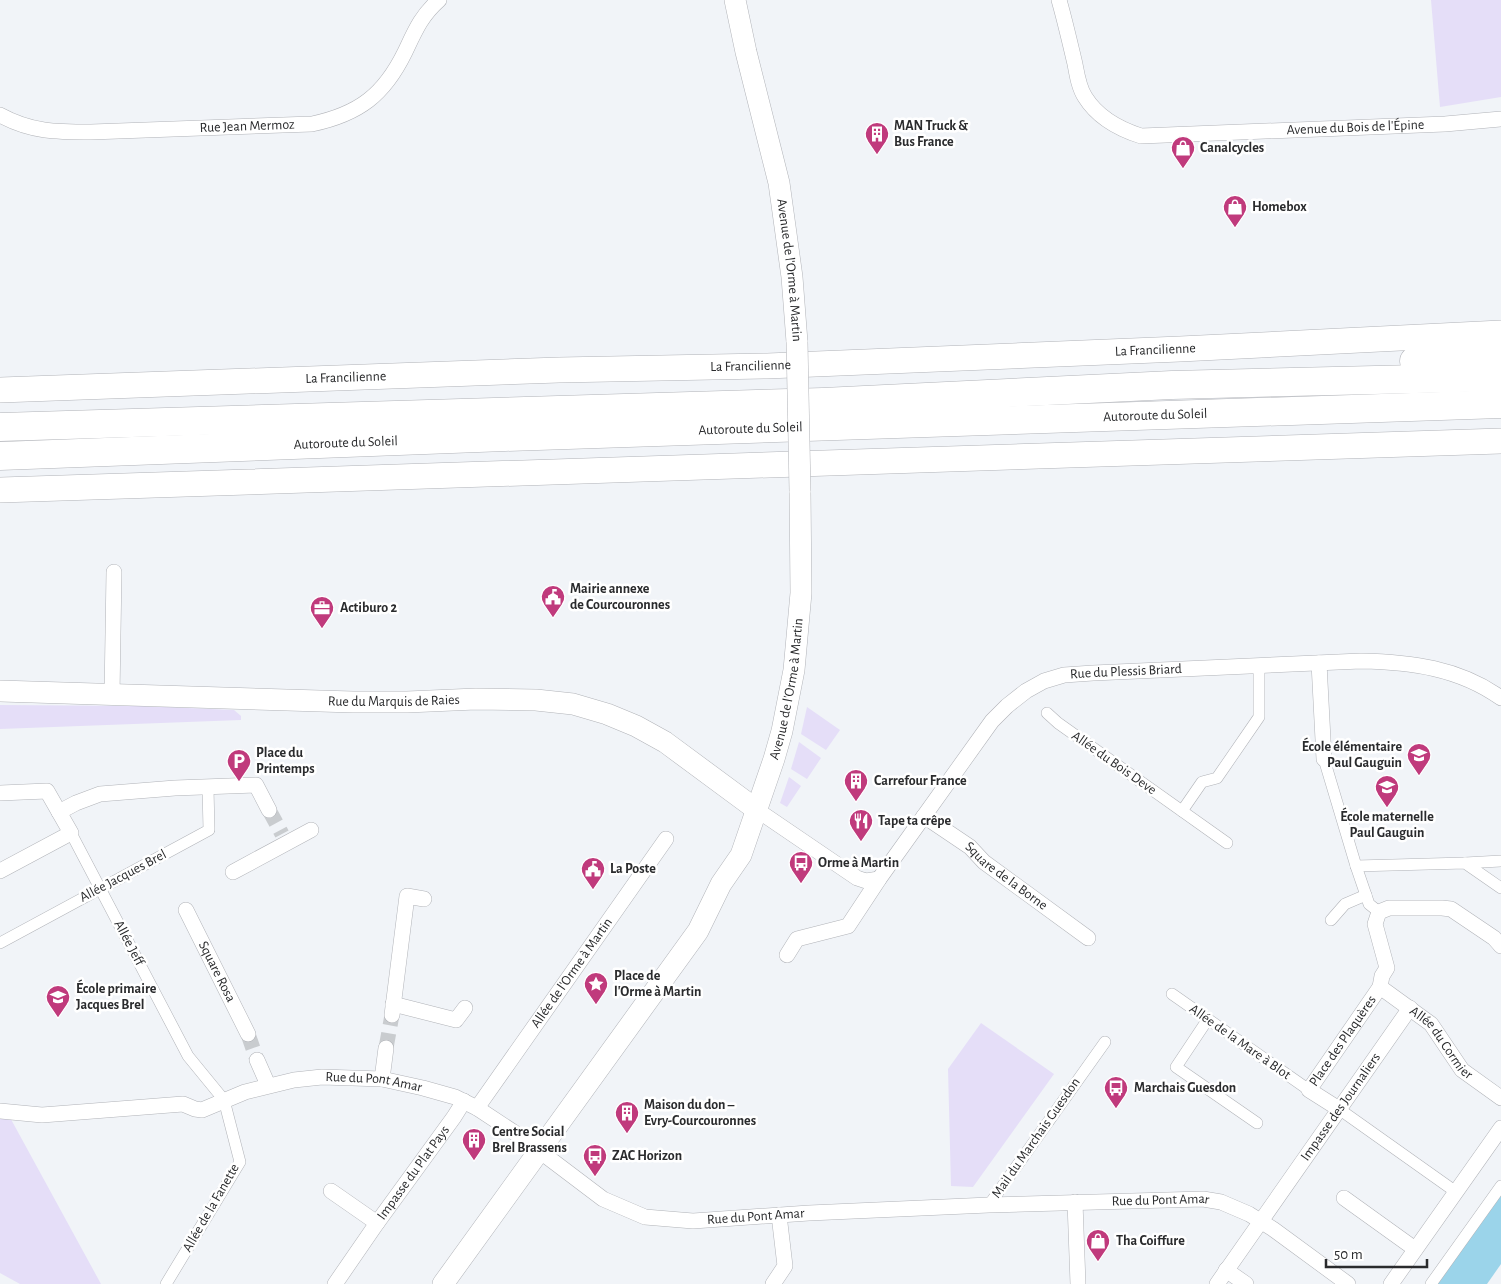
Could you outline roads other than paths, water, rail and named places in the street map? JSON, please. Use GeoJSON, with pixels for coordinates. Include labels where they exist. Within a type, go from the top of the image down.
{"type":"FeatureCollection","features":[{"type":"Feature","properties":{"kind":"highway","name":"La Francilienne"},"geometry":{"type":"LineString","coordinates":[[0,390],[1180,350],[1501,333]]}},
{"type":"Feature","properties":{"kind":"highway"},"geometry":{"type":"LineString","coordinates":[[1172,385],[1222,372],[1501,356]]}},
{"type":"Feature","properties":{"kind":"highway","name":"Autoroute du Soleil"},"geometry":{"type":"LineString","coordinates":[[0,427],[823,402],[1172,385],[1501,377]]}},
{"type":"Feature","properties":{"kind":"highway","name":"Autoroute du Soleil"},"geometry":{"type":"LineString","coordinates":[[0,456],[1501,404]]}},
{"type":"Feature","properties":{"kind":"highway"},"geometry":{"type":"LineString","coordinates":[[0,490],[1501,441]]}},
{"type":"Feature","properties":{"kind":"main road","name":"Avenue de l'Orme à Martin"},"geometry":{"type":"LineString","coordinates":[[443,1284],[698,931],[721,884],[741,855],[782,731],[794,670],[801,593],[797,342],[792,277],[779,183],[734,0]]}},
{"type":"Feature","properties":{"kind":"main road","name":"Rue du Marquis de Raies"},"geometry":{"type":"LineString","coordinates":[[0,691],[353,702],[476,699],[536,700],[573,704],[607,714],[636,726],[665,742],[757,810]]}},
{"type":"Feature","properties":{"kind":"street","name":"Avenue du Bois de l'Épine"},"geometry":{"type":"LineString","coordinates":[[1059,0],[1084,96],[1096,111],[1110,122],[1124,130],[1141,136],[1445,124],[1501,119]]}},
{"type":"Feature","properties":{"kind":"street","name":"Rue Jean Mermoz"},"geometry":{"type":"LineString","coordinates":[[0,115],[30,128],[63,132],[312,124],[331,120],[367,102],[381,90],[403,56],[422,17],[433,2]]}},
{"type":"Feature","properties":{"kind":"street"},"geometry":{"type":"LineString","coordinates":[[112,695],[114,572]]}},
{"type":"Feature","properties":{"kind":"street","name":"Rue du Plessis Briard"},"geometry":{"type":"LineString","coordinates":[[787,955],[797,939],[848,926],[879,879],[992,722],[1015,698],[1044,681],[1064,675],[1093,673],[1361,661],[1396,662],[1438,669],[1464,678],[1501,698]]}},
{"type":"Feature","properties":{"kind":"street"},"geometry":{"type":"LineString","coordinates":[[1319,663],[1324,759],[1366,896],[1369,904],[1379,912]]}},
{"type":"Feature","properties":{"kind":"street"},"geometry":{"type":"LineString","coordinates":[[1182,811],[1202,782],[1217,778],[1259,717],[1259,666]]}},
{"type":"Feature","properties":{"kind":"street","name":"Allée du Bois Deve"},"geometry":{"type":"LineString","coordinates":[[1047,713],[1058,723],[1227,843]]}},
{"type":"Feature","properties":{"kind":"street"},"geometry":{"type":"LineString","coordinates":[[59,812],[100,794],[175,788],[256,785],[269,810]]}},
{"type":"Feature","properties":{"kind":"street","name":"Allée Jacques Brel"},"geometry":{"type":"LineString","coordinates":[[0,943],[209,830],[208,788]]}},
{"type":"Feature","properties":{"kind":"street"},"geometry":{"type":"LineString","coordinates":[[0,793],[47,790],[71,833],[0,871]]}},
{"type":"Feature","properties":{"kind":"street"},"geometry":{"type":"LineString","coordinates":[[757,810],[857,878],[866,881],[879,879]]}},
{"type":"Feature","properties":{"kind":"street","name":"Square de la Borne"},"geometry":{"type":"LineString","coordinates":[[924,816],[970,847],[984,862],[1088,938]]}},
{"type":"Feature","properties":{"kind":"street"},"geometry":{"type":"LineString","coordinates":[[233,872],[311,830]]}},
{"type":"Feature","properties":{"kind":"street","name":"Allée Jeff"},"geometry":{"type":"LineString","coordinates":[[71,833],[188,1056],[224,1100]]}},
{"type":"Feature","properties":{"kind":"street","name":"Allée de l'Orme à Martin"},"geometry":{"type":"LineString","coordinates":[[471,1104],[666,839]]}},
{"type":"Feature","properties":{"kind":"street"},"geometry":{"type":"LineString","coordinates":[[1356,866],[1501,861]]}},
{"type":"Feature","properties":{"kind":"street"},"geometry":{"type":"LineString","coordinates":[[1465,863],[1501,888]]}},
{"type":"Feature","properties":{"kind":"street"},"geometry":{"type":"LineString","coordinates":[[424,899],[408,896],[392,1009],[456,1020],[465,1008]]}},
{"type":"Feature","properties":{"kind":"street"},"geometry":{"type":"LineString","coordinates":[[1332,920],[1346,904],[1366,896]]}},
{"type":"Feature","properties":{"kind":"street"},"geometry":{"type":"LineString","coordinates":[[1380,988],[1382,976],[1387,968],[1374,924],[1379,912],[1389,908],[1451,909],[1494,938],[1501,946]]}},
{"type":"Feature","properties":{"kind":"street","name":"Square Rosa"},"geometry":{"type":"LineString","coordinates":[[186,910],[248,1034]]}},
{"type":"Feature","properties":{"kind":"street","name":"Allée du Cormier"},"geometry":{"type":"LineString","coordinates":[[1380,988],[1432,1024],[1462,1070],[1501,1098]]}},
{"type":"Feature","properties":{"kind":"street","name":"Place des Plaquères"},"geometry":{"type":"LineString","coordinates":[[1339,1109],[1309,1090],[1380,988]]}},
{"type":"Feature","properties":{"kind":"street","name":"Allée de la Mare à Blot"},"geometry":{"type":"LineString","coordinates":[[1172,994],[1309,1090]]}},
{"type":"Feature","properties":{"kind":"street","name":"Impasse des Journaliers"},"geometry":{"type":"LineString","coordinates":[[1217,1284],[1410,1008]]}},
{"type":"Feature","properties":{"kind":"street"},"geometry":{"type":"LineString","coordinates":[[1208,1019],[1176,1067],[1257,1123]]}},
{"type":"Feature","properties":{"kind":"street","name":"Mail du Marchais Guesdon"},"geometry":{"type":"LineString","coordinates":[[989,1205],[1105,1042]]}},
{"type":"Feature","properties":{"kind":"street"},"geometry":{"type":"LineString","coordinates":[[382,1079],[386,1048]]}},
{"type":"Feature","properties":{"kind":"street"},"geometry":{"type":"LineString","coordinates":[[257,1060],[268,1085]]}},
{"type":"Feature","properties":{"kind":"street","name":"Rue du Pont Amar"},"geometry":{"type":"LineString","coordinates":[[0,1111],[42,1116],[183,1104],[202,1110],[224,1100],[268,1085],[294,1080],[322,1077],[382,1079],[423,1088],[455,1097],[471,1104],[500,1122],[604,1199],[646,1217],[693,1221],[989,1205],[1203,1199],[1221,1202],[1261,1220],[1348,1284]]}},
{"type":"Feature","properties":{"kind":"street","name":"Allée de la Fanette"},"geometry":{"type":"LineString","coordinates":[[166,1284],[240,1162],[224,1100]]}},
{"type":"Feature","properties":{"kind":"street","name":"Impasse du Plat Pays"},"geometry":{"type":"LineString","coordinates":[[331,1191],[377,1223],[454,1117],[471,1104]]}},
{"type":"Feature","properties":{"kind":"street"},"geometry":{"type":"LineString","coordinates":[[1339,1109],[1456,1192]]}},
{"type":"Feature","properties":{"kind":"street"},"geometry":{"type":"LineString","coordinates":[[1391,1284],[1501,1128]]}},
{"type":"Feature","properties":{"kind":"street"},"geometry":{"type":"LineString","coordinates":[[1431,1284],[1501,1186]]}},
{"type":"Feature","properties":{"kind":"street"},"geometry":{"type":"LineString","coordinates":[[1344,1198],[1415,1249]]}},
{"type":"Feature","properties":{"kind":"street"},"geometry":{"type":"LineString","coordinates":[[1075,1202],[1078,1284]]}},
{"type":"Feature","properties":{"kind":"street"},"geometry":{"type":"LineString","coordinates":[[773,1284],[785,1266],[779,1215]]}},
{"type":"Feature","properties":{"kind":"street"},"geometry":{"type":"LineString","coordinates":[[335,1284],[377,1223]]}},
{"type":"Feature","properties":{"kind":"street"},"geometry":{"type":"LineString","coordinates":[[1226,1270],[1246,1284]]}},
{"type":"Feature","properties":{"kind":"water"},"geometry":{"type":"Polygon","coordinates":[[[1501,1192],[1501,1264],[1487,1284],[1436,1284],[1501,1192]]]}},
{"type":"Feature","properties":{"kind":"tunnel"},"geometry":{"type":"LineString","coordinates":[[269,810],[282,834]]}},
{"type":"Feature","properties":{"kind":"tunnel"},"geometry":{"type":"LineString","coordinates":[[386,1048],[392,1015]]}},
{"type":"Feature","properties":{"kind":"tunnel"},"geometry":{"type":"LineString","coordinates":[[248,1034],[257,1060]]}},
{"type":"Feature","properties":{"kind":"place","name":"MAN Truck & Bus France"},"geometry":{"type":"Point","coordinates":[877,155]}},
{"type":"Feature","properties":{"kind":"place","name":"Canalcycles"},"geometry":{"type":"Point","coordinates":[1183,169]}},
{"type":"Feature","properties":{"kind":"place","name":"Homebox"},"geometry":{"type":"Point","coordinates":[1235,228]}},
{"type":"Feature","properties":{"kind":"place","name":"Mairie annexe de Courcouronnes"},"geometry":{"type":"Point","coordinates":[553,618]}},
{"type":"Feature","properties":{"kind":"place","name":"Actiburo 2"},"geometry":{"type":"Point","coordinates":[322,629]}},
{"type":"Feature","properties":{"kind":"place","name":"École élémentaire Paul Gauguin"},"geometry":{"type":"Point","coordinates":[1419,776]}},
{"type":"Feature","properties":{"kind":"place","name":"Place du Printemps"},"geometry":{"type":"Point","coordinates":[239,782]}},
{"type":"Feature","properties":{"kind":"place","name":"Carrefour France"},"geometry":{"type":"Point","coordinates":[856,802]}},
{"type":"Feature","properties":{"kind":"place","name":"École maternelle Paul Gauguin"},"geometry":{"type":"Point","coordinates":[1387,808]}},
{"type":"Feature","properties":{"kind":"place","name":"Tape ta crêpe"},"geometry":{"type":"Point","coordinates":[861,842]}},
{"type":"Feature","properties":{"kind":"place","name":"Orme à Martin"},"geometry":{"type":"Point","coordinates":[801,884]}},
{"type":"Feature","properties":{"kind":"place","name":"La Poste"},"geometry":{"type":"Point","coordinates":[593,890]}},
{"type":"Feature","properties":{"kind":"place","name":"Place de l'Orme à Martin"},"geometry":{"type":"Point","coordinates":[596,1005]}},
{"type":"Feature","properties":{"kind":"place","name":"École primaire Jacques Brel"},"geometry":{"type":"Point","coordinates":[58,1018]}},
{"type":"Feature","properties":{"kind":"place","name":"Marchais Guesdon"},"geometry":{"type":"Point","coordinates":[1116,1109]}},
{"type":"Feature","properties":{"kind":"place","name":"Maison du don – Evry-Courcouronnes"},"geometry":{"type":"Point","coordinates":[627,1134]}},
{"type":"Feature","properties":{"kind":"place","name":"Centre Social Brel Brassens"},"geometry":{"type":"Point","coordinates":[474,1161]}},
{"type":"Feature","properties":{"kind":"place","name":"ZAC Horizon"},"geometry":{"type":"Point","coordinates":[595,1177]}},
{"type":"Feature","properties":{"kind":"place","name":"Tha Coiffure"},"geometry":{"type":"Point","coordinates":[1098,1262]}}]}
